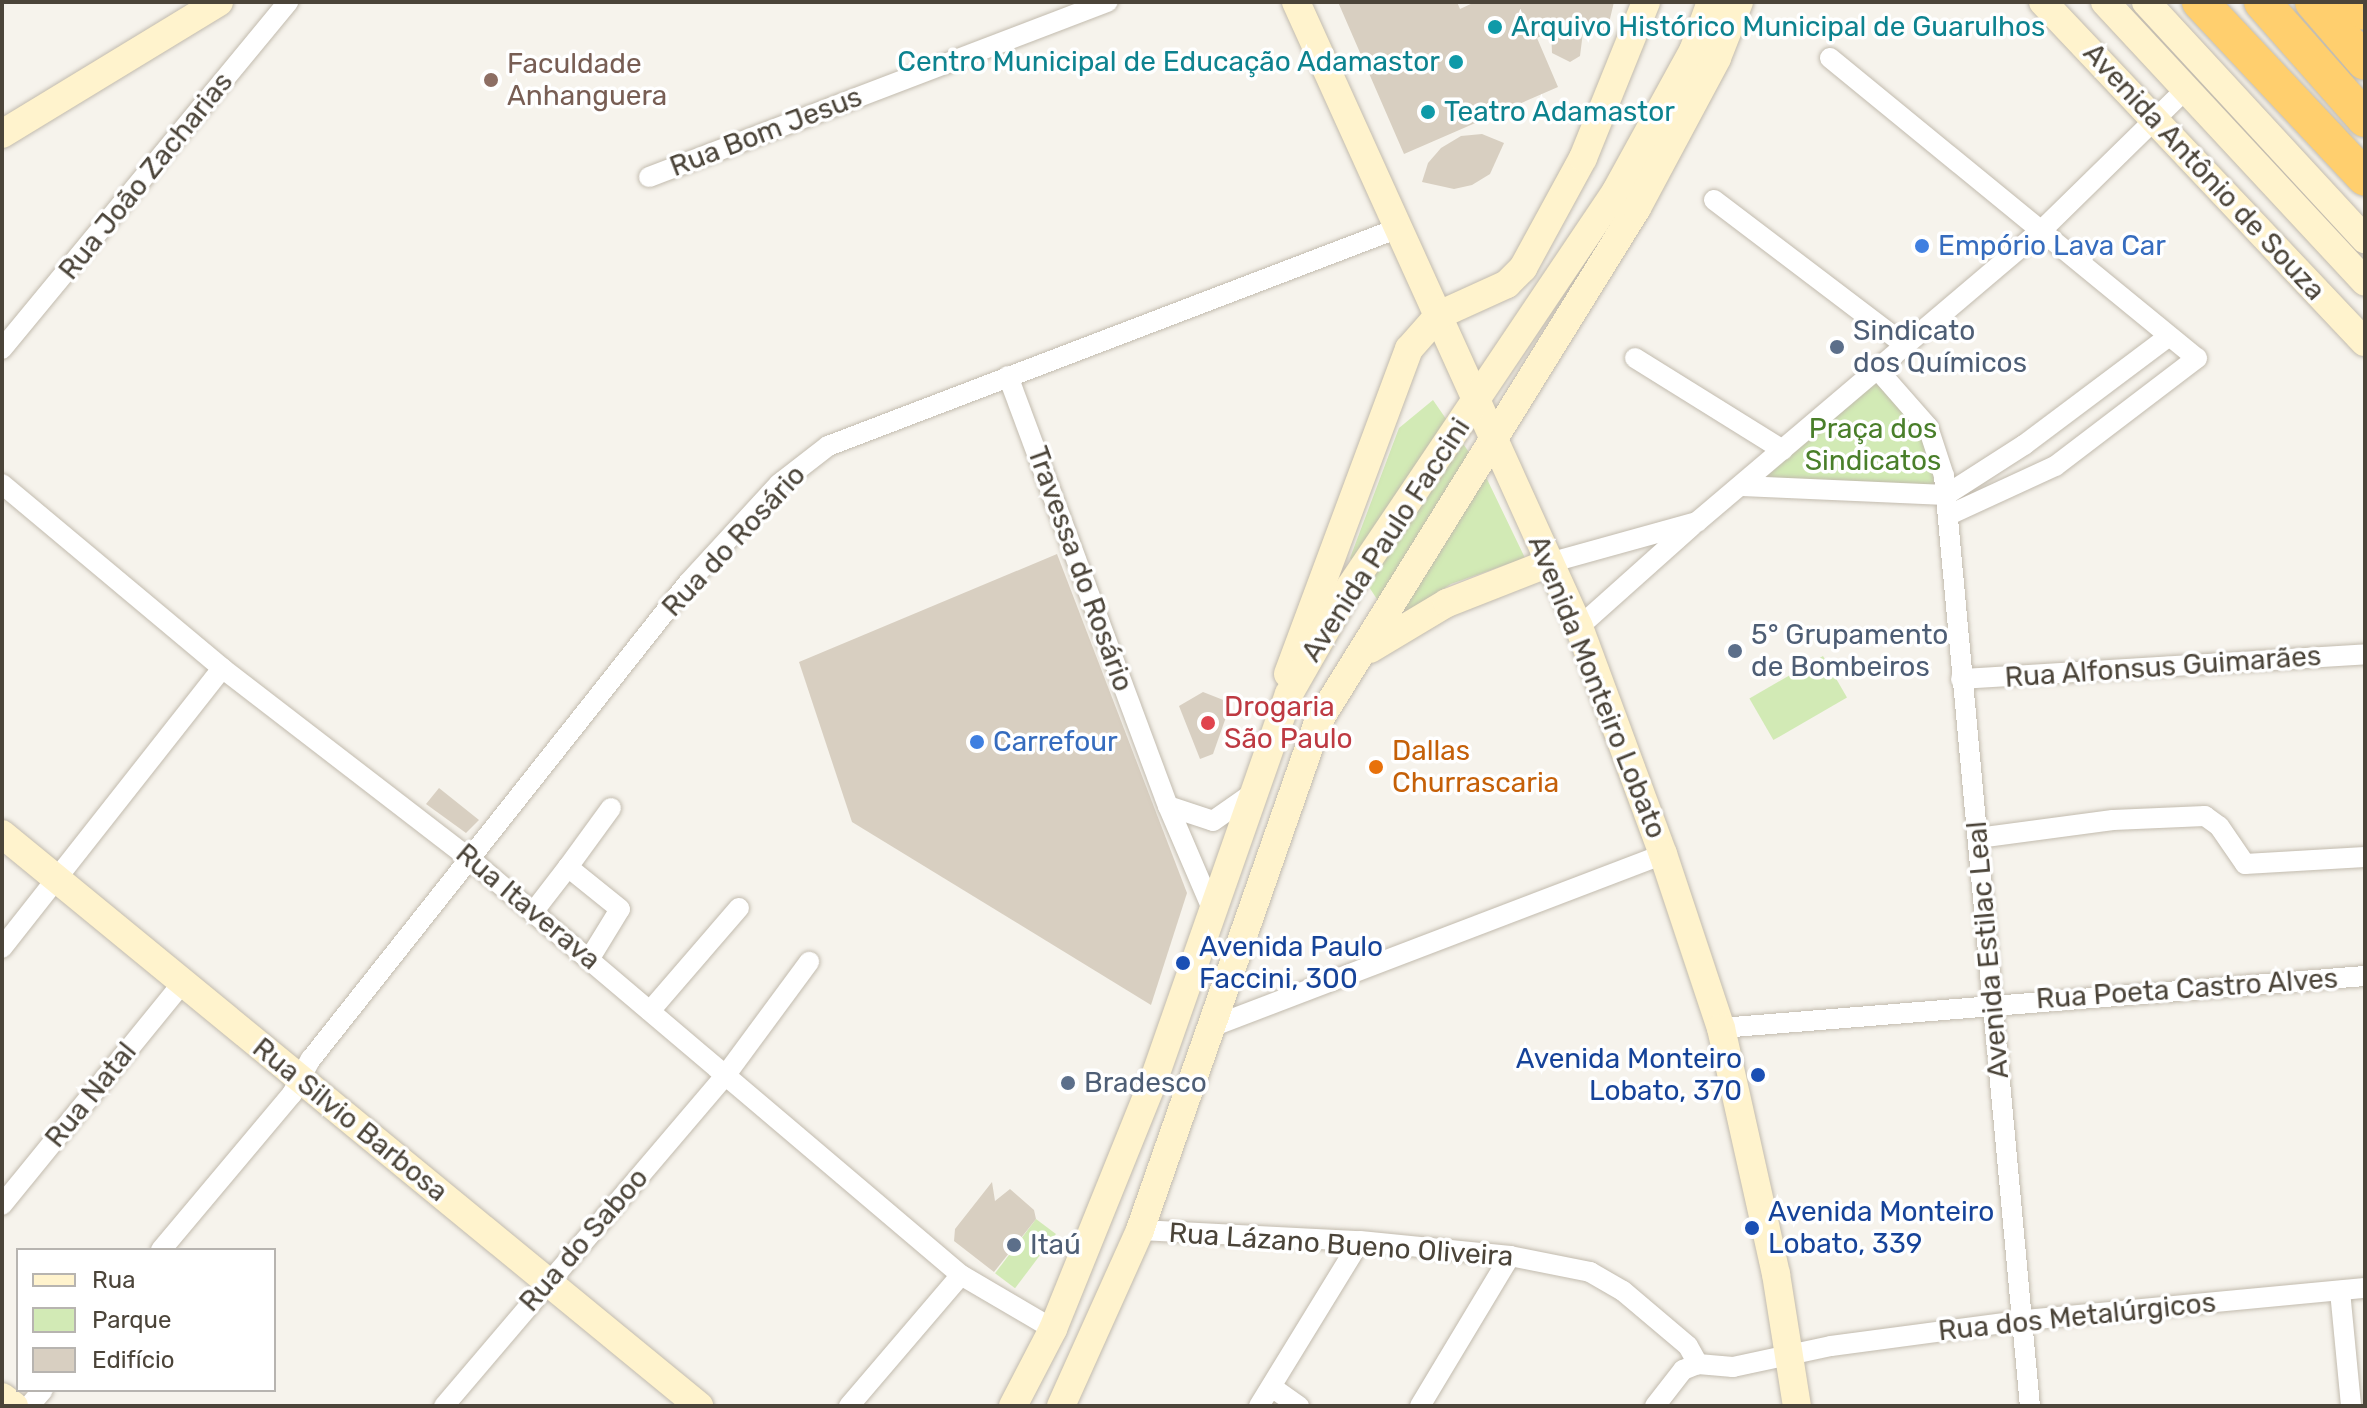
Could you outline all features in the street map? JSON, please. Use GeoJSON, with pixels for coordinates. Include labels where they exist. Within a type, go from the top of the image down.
{"type":"FeatureCollection","features":[{"type":"Feature","properties":{"kind":"highway"},"geometry":{"type":"LineString","coordinates":[[2200,2],[2365,178]]}},
{"type":"Feature","properties":{"kind":"highway"},"geometry":{"type":"LineString","coordinates":[[2262,2],[2365,119]]}},
{"type":"Feature","properties":{"kind":"highway"},"geometry":{"type":"LineString","coordinates":[[2313,2],[2365,62]]}},
{"type":"Feature","properties":{"kind":"highway"},"geometry":{"type":"LineString","coordinates":[[2356,2],[2365,12]]}},
{"type":"Feature","properties":{"kind":"main road"},"geometry":{"type":"LineString","coordinates":[[2,134],[219,2]]}},
{"type":"Feature","properties":{"kind":"main road","name":"Avenida Monteiro Lobato"},"geometry":{"type":"LineString","coordinates":[[1296,2],[1396,229],[1439,315],[1579,627],[1663,854],[1721,1028],[1797,1406]]}},
{"type":"Feature","properties":{"kind":"main road"},"geometry":{"type":"LineString","coordinates":[[1289,694],[1293,654],[1409,349],[1439,315],[1507,284],[1523,268],[1583,158],[1646,2]]}},
{"type":"Feature","properties":{"kind":"main road"},"geometry":{"type":"LineString","coordinates":[[1626,199],[1693,51],[1711,2]]}},
{"type":"Feature","properties":{"kind":"main road"},"geometry":{"type":"LineString","coordinates":[[1717,58],[1739,2]]}},
{"type":"Feature","properties":{"kind":"main road"},"geometry":{"type":"LineString","coordinates":[[1626,199],[1756,2]]}},
{"type":"Feature","properties":{"kind":"main road","name":"Avenida Antônio de Souza"},"geometry":{"type":"LineString","coordinates":[[2043,2],[2365,342]]}},
{"type":"Feature","properties":{"kind":"main road","name":"Avenida Antônio de Souza"},"geometry":{"type":"LineString","coordinates":[[2105,2],[2365,282]]}},
{"type":"Feature","properties":{"kind":"main road"},"geometry":{"type":"LineString","coordinates":[[2146,2],[2365,239]]}},
{"type":"Feature","properties":{"kind":"main road","name":"Avenida Paulo Faccini"},"geometry":{"type":"LineString","coordinates":[[1013,1406],[1053,1329],[1153,1082],[1203,944],[1250,795],[1289,694],[1350,587],[1476,401],[1626,199]]}},
{"type":"Feature","properties":{"kind":"main road","name":"Avenida Paulo Faccini"},"geometry":{"type":"LineString","coordinates":[[1061,1406],[1098,1331],[1140,1230],[1318,722],[1494,441],[1626,199]]}},
{"type":"Feature","properties":{"kind":"main road"},"geometry":{"type":"LineString","coordinates":[[1358,658],[1447,603],[1549,563]]}},
{"type":"Feature","properties":{"kind":"main road","name":"Rua Silvio Barbosa"},"geometry":{"type":"LineString","coordinates":[[2,834],[181,985],[551,1279],[699,1406]]}},
{"type":"Feature","properties":{"kind":"main road"},"geometry":{"type":"LineString","coordinates":[[1189,1093],[1185,1064],[1218,961],[1203,944]]}},
{"type":"Feature","properties":{"kind":"main road"},"geometry":{"type":"LineString","coordinates":[[1098,1331],[1087,1327],[1081,1310],[1154,1122],[1153,1082]]}},
{"type":"Feature","properties":{"kind":"main road"},"geometry":{"type":"LineString","coordinates":[[2,1397],[14,1406]]}},
{"type":"Feature","properties":{"kind":"street","name":"Rua João Zacharias"},"geometry":{"type":"LineString","coordinates":[[2,349],[288,2]]}},
{"type":"Feature","properties":{"kind":"street","name":"Rua Bom Jesus"},"geometry":{"type":"LineString","coordinates":[[649,177],[1057,11],[1108,2]]}},
{"type":"Feature","properties":{"kind":"street"},"geometry":{"type":"LineString","coordinates":[[1742,486],[1948,505],[2055,466],[2197,358],[2168,337],[2044,228],[1830,58]]}},
{"type":"Feature","properties":{"kind":"street"},"geometry":{"type":"LineString","coordinates":[[1579,627],[1697,522],[2044,228],[2185,90]]}},
{"type":"Feature","properties":{"kind":"street"},"geometry":{"type":"LineString","coordinates":[[1714,200],[1906,346]]}},
{"type":"Feature","properties":{"kind":"street","name":"Rua do Rosário"},"geometry":{"type":"LineString","coordinates":[[163,1248],[301,1082],[311,1059],[688,583],[779,484],[828,446],[1396,229]]}},
{"type":"Feature","properties":{"kind":"street"},"geometry":{"type":"LineString","coordinates":[[1948,505],[2168,337]]}},
{"type":"Feature","properties":{"kind":"street"},"geometry":{"type":"LineString","coordinates":[[1635,358],[1783,450]]}},
{"type":"Feature","properties":{"kind":"street","name":"Avenida Estilac Leal"},"geometry":{"type":"LineString","coordinates":[[1878,370],[1928,427],[1948,505],[1961,679],[2025,1320],[2030,1406]]}},
{"type":"Feature","properties":{"kind":"street","name":"Travessa do Rosário"},"geometry":{"type":"LineString","coordinates":[[1008,376],[1168,806],[1213,911]]}},
{"type":"Feature","properties":{"kind":"street","name":"Rua Itaverava"},"geometry":{"type":"LineString","coordinates":[[2,484],[222,668],[534,911],[961,1275],[1053,1329]]}},
{"type":"Feature","properties":{"kind":"street"},"geometry":{"type":"LineString","coordinates":[[1549,563],[1697,522]]}},
{"type":"Feature","properties":{"kind":"street","name":"Rua Alfonsus Guimarães"},"geometry":{"type":"LineString","coordinates":[[1961,679],[2365,654]]}},
{"type":"Feature","properties":{"kind":"street"},"geometry":{"type":"LineString","coordinates":[[2,948],[222,668]]}},
{"type":"Feature","properties":{"kind":"street"},"geometry":{"type":"LineString","coordinates":[[1168,806],[1213,821],[1250,795]]}},
{"type":"Feature","properties":{"kind":"street"},"geometry":{"type":"LineString","coordinates":[[534,911],[611,808]]}},
{"type":"Feature","properties":{"kind":"street"},"geometry":{"type":"LineString","coordinates":[[1978,838],[2113,820],[2205,816],[2219,826],[2245,864],[2365,857]]}},
{"type":"Feature","properties":{"kind":"street"},"geometry":{"type":"LineString","coordinates":[[1211,1027],[1663,854]]}},
{"type":"Feature","properties":{"kind":"street"},"geometry":{"type":"LineString","coordinates":[[568,867],[620,909],[590,958]]}},
{"type":"Feature","properties":{"kind":"street"},"geometry":{"type":"LineString","coordinates":[[650,1011],[739,908]]}},
{"type":"Feature","properties":{"kind":"street","name":"Rua do Saboo"},"geometry":{"type":"LineString","coordinates":[[444,1406],[725,1076],[809,962]]}},
{"type":"Feature","properties":{"kind":"street","name":"Rua Poeta Castro Alves"},"geometry":{"type":"LineString","coordinates":[[1721,1028],[1993,1003],[2365,976]]}},
{"type":"Feature","properties":{"kind":"street","name":"Rua Natal"},"geometry":{"type":"LineString","coordinates":[[2,1205],[181,985]]}},
{"type":"Feature","properties":{"kind":"street","name":"Rua Lázano Bueno Oliveira"},"geometry":{"type":"LineString","coordinates":[[1140,1230],[1360,1241],[1510,1256],[1590,1272],[1623,1291],[1688,1346],[1698,1364]]}},
{"type":"Feature","properties":{"kind":"street"},"geometry":{"type":"LineString","coordinates":[[1259,1406],[1273,1388],[1360,1241]]}},
{"type":"Feature","properties":{"kind":"street"},"geometry":{"type":"LineString","coordinates":[[1420,1406],[1510,1256]]}},
{"type":"Feature","properties":{"kind":"street"},"geometry":{"type":"LineString","coordinates":[[849,1406],[961,1275]]}},
{"type":"Feature","properties":{"kind":"street","name":"Rua dos Metalúrgicos"},"geometry":{"type":"LineString","coordinates":[[1789,1355],[2025,1320],[2365,1288]]}},
{"type":"Feature","properties":{"kind":"street"},"geometry":{"type":"LineString","coordinates":[[2340,1291],[2351,1406]]}},
{"type":"Feature","properties":{"kind":"street"},"geometry":{"type":"LineString","coordinates":[[1655,1406],[1683,1370],[1698,1364],[1733,1367],[1789,1355]]}},
{"type":"Feature","properties":{"kind":"street"},"geometry":{"type":"LineString","coordinates":[[1273,1388],[1299,1406]]}},
{"type":"Feature","properties":{"kind":"green space","name":"Praça dos Sindicatos"},"geometry":{"type":"Polygon","coordinates":[[[1879,380],[1928,445],[1936,494],[1761,481],[1879,380]]]}},
{"type":"Feature","properties":{"kind":"green space"},"geometry":{"type":"Polygon","coordinates":[[[1433,400],[1486,477],[1525,558],[1451,584],[1392,622],[1350,558],[1399,428],[1433,400]]]}},
{"type":"Feature","properties":{"kind":"green space"},"geometry":{"type":"Polygon","coordinates":[[[1823,656],[1847,698],[1773,740],[1749,698],[1823,656]]]}},
{"type":"Feature","properties":{"kind":"green space"},"geometry":{"type":"Polygon","coordinates":[[[1036,1219],[1056,1234],[1015,1288],[995,1273],[1036,1219]]]}},
{"type":"Feature","properties":{"kind":"building","name":"Centro Municipal de Educação Adamastor"},"geometry":{"type":"Polygon","coordinates":[[[1338,2],[1457,2],[1460,9],[1475,2],[1614,2],[1608,27],[1598,34],[1583,32],[1580,56],[1570,62],[1552,53],[1551,31],[1537,38],[1558,87],[1404,154],[1338,2]]]}},
{"type":"Feature","properties":{"kind":"building"},"geometry":{"type":"Polygon","coordinates":[[[1482,134],[1504,143],[1490,174],[1472,185],[1454,189],[1422,182],[1428,163],[1441,148],[1461,136],[1482,134]]]}},
{"type":"Feature","properties":{"kind":"building","name":"Carrefour"},"geometry":{"type":"Polygon","coordinates":[[[1057,554],[1187,893],[1151,1005],[852,822],[799,662],[1057,554]]]}},
{"type":"Feature","properties":{"kind":"building"},"geometry":{"type":"Polygon","coordinates":[[[1203,692],[1231,703],[1213,754],[1200,759],[1179,706],[1203,692]]]}},
{"type":"Feature","properties":{"kind":"building"},"geometry":{"type":"Polygon","coordinates":[[[439,788],[479,820],[466,833],[426,804],[439,788]]]}},
{"type":"Feature","properties":{"kind":"building"},"geometry":{"type":"Polygon","coordinates":[[[992,1182],[995,1201],[1010,1189],[1034,1210],[1036,1219],[994,1272],[954,1241],[955,1229],[992,1182]]]}},
{"type":"Feature","properties":{"kind":"place","name":"Arquivo Histórico Municipal de Guarulhos"},"geometry":{"type":"Point","coordinates":[1495,27]}},
{"type":"Feature","properties":{"kind":"place","name":"Centro Municipal de Educação Adamastor"},"geometry":{"type":"Point","coordinates":[1456,62]}},
{"type":"Feature","properties":{"kind":"place","name":"Faculdade Anhanguera"},"geometry":{"type":"Point","coordinates":[491,80]}},
{"type":"Feature","properties":{"kind":"place","name":"Teatro Adamastor"},"geometry":{"type":"Point","coordinates":[1428,112]}},
{"type":"Feature","properties":{"kind":"place","name":"Empório Lava Car"},"geometry":{"type":"Point","coordinates":[1922,246]}},
{"type":"Feature","properties":{"kind":"place","name":"Sindicato dos Químicos"},"geometry":{"type":"Point","coordinates":[1837,347]}},
{"type":"Feature","properties":{"kind":"place","name":"5° Grupamento de Bombeiros"},"geometry":{"type":"Point","coordinates":[1735,651]}},
{"type":"Feature","properties":{"kind":"place","name":"Drogaria São Paulo"},"geometry":{"type":"Point","coordinates":[1208,723]}},
{"type":"Feature","properties":{"kind":"place","name":"Carrefour"},"geometry":{"type":"Point","coordinates":[977,742]}},
{"type":"Feature","properties":{"kind":"place","name":"Dallas Churrascaria"},"geometry":{"type":"Point","coordinates":[1376,767]}},
{"type":"Feature","properties":{"kind":"place","name":"Avenida Paulo Faccini, 300"},"geometry":{"type":"Point","coordinates":[1183,963]}},
{"type":"Feature","properties":{"kind":"place","name":"Avenida Monteiro Lobato, 370"},"geometry":{"type":"Point","coordinates":[1758,1075]}},
{"type":"Feature","properties":{"kind":"place","name":"Bradesco"},"geometry":{"type":"Point","coordinates":[1068,1083]}},
{"type":"Feature","properties":{"kind":"place","name":"Avenida Monteiro Lobato, 339"},"geometry":{"type":"Point","coordinates":[1752,1228]}},
{"type":"Feature","properties":{"kind":"place","name":"Itaú"},"geometry":{"type":"Point","coordinates":[1014,1245]}}]}
